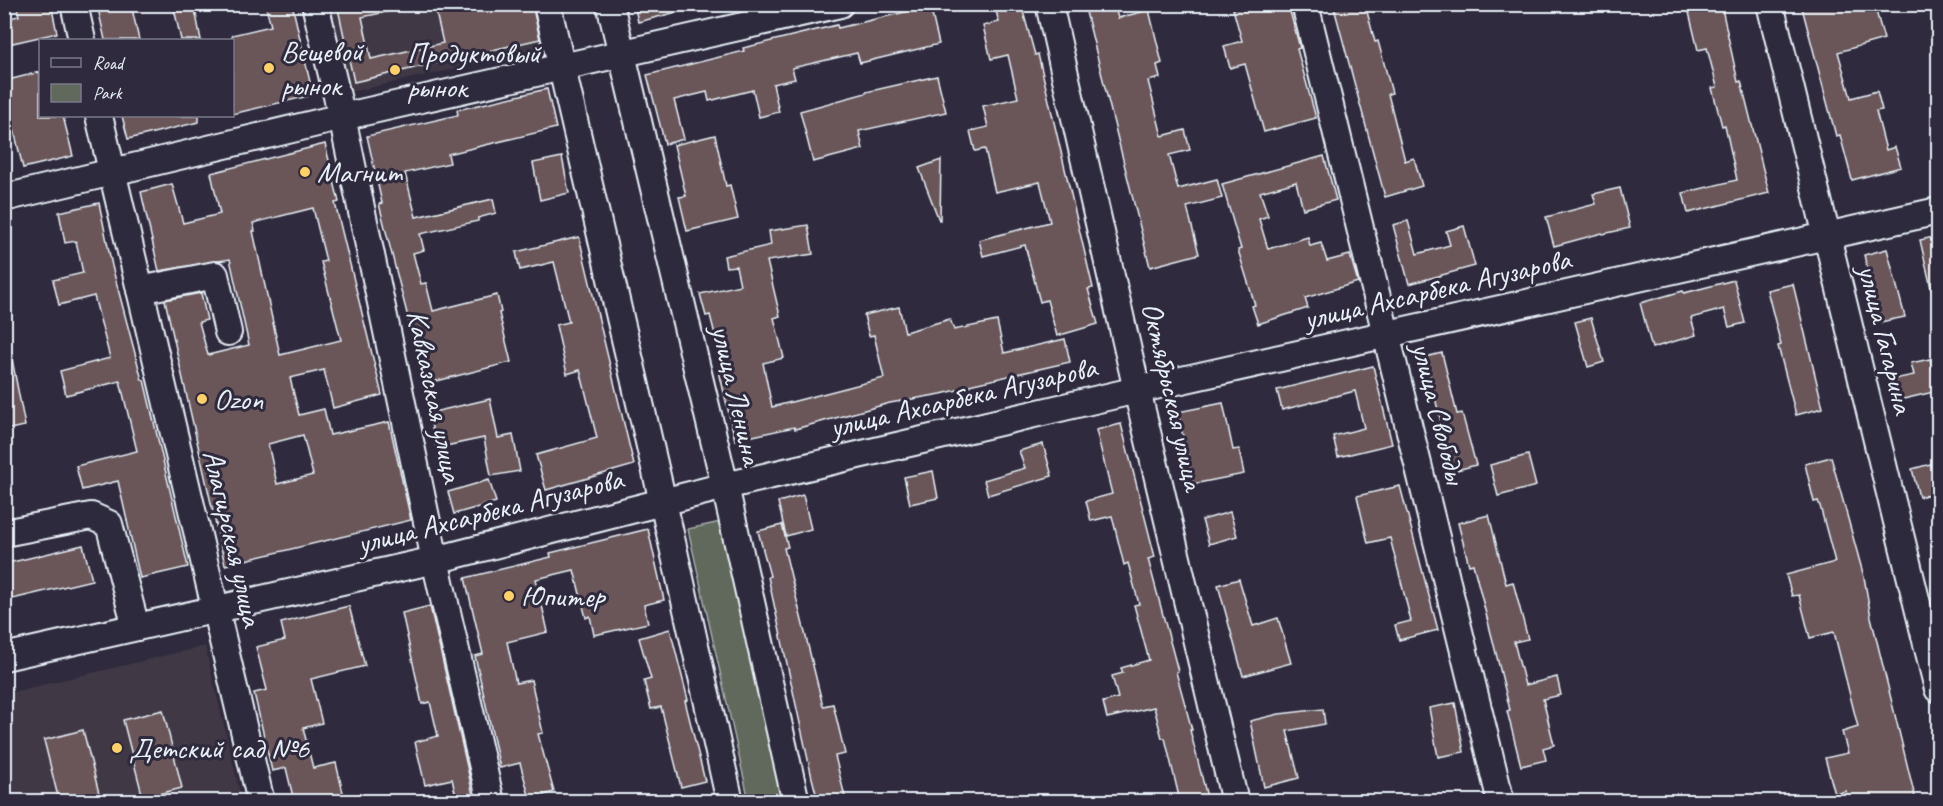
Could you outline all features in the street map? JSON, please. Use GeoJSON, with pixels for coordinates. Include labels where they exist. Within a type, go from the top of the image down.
{"type":"FeatureCollection","features":[{"type":"Feature","properties":{"kind":"street"},"geometry":{"type":"LineString","coordinates":[[74,4],[82,39]]}},
{"type":"Feature","properties":{"kind":"street","name":"Кавказская улица"},"geometry":{"type":"LineString","coordinates":[[315,4],[342,117],[435,560],[492,801]]}},
{"type":"Feature","properties":{"kind":"street"},"geometry":{"type":"LineString","coordinates":[[547,4],[730,801]]}},
{"type":"Feature","properties":{"kind":"street","name":"улица Ленина"},"geometry":{"type":"LineString","coordinates":[[610,4],[725,486],[796,801]]}},
{"type":"Feature","properties":{"kind":"street"},"geometry":{"type":"LineString","coordinates":[[4,198],[342,117],[840,4]]}},
{"type":"Feature","properties":{"kind":"street","name":"Октябрьская улица"},"geometry":{"type":"LineString","coordinates":[[1049,4],[1137,390],[1235,801]]}},
{"type":"Feature","properties":{"kind":"street","name":"улица Свободы"},"geometry":{"type":"LineString","coordinates":[[1305,4],[1501,801]]}},
{"type":"Feature","properties":{"kind":"street","name":"улица Гагарина"},"geometry":{"type":"LineString","coordinates":[[1770,4],[1938,689]]}},
{"type":"Feature","properties":{"kind":"street","name":"Алагирская улица"},"geometry":{"type":"LineString","coordinates":[[99,117],[261,801]]}},
{"type":"Feature","properties":{"kind":"street","name":"улица Ахсарбека Агузарова"},"geometry":{"type":"LineString","coordinates":[[4,657],[435,560],[725,486],[1137,390],[1938,211]]}},
{"type":"Feature","properties":{"kind":"street"},"geometry":{"type":"LineString","coordinates":[[140,290],[215,274],[228,332]]}},
{"type":"Feature","properties":{"kind":"street"},"geometry":{"type":"LineString","coordinates":[[4,533],[91,516],[109,524],[136,627]]}},
{"type":"Feature","properties":{"kind":"shaded area","name":"Продуктовый рынок"},"geometry":{"type":"Polygon","coordinates":[[[327,5],[542,5],[551,47],[346,93],[327,5]]]}},
{"type":"Feature","properties":{"kind":"shaded area","name":"Детский сад №6"},"geometry":{"type":"Polygon","coordinates":[[[205,646],[242,801],[5,801],[4,694],[205,646]]]}},
{"type":"Feature","properties":{"kind":"green space"},"geometry":{"type":"Polygon","coordinates":[[[721,522],[784,801],[749,801],[688,529],[721,522]]]}},
{"type":"Feature","properties":{"kind":"building"},"geometry":{"type":"Polygon","coordinates":[[[16,4],[51,4],[57,33],[4,45],[4,19],[19,16],[16,4]]]}},
{"type":"Feature","properties":{"kind":"building"},"geometry":{"type":"Polygon","coordinates":[[[97,4],[131,4],[139,39],[105,39],[97,4]]]}},
{"type":"Feature","properties":{"kind":"building"},"geometry":{"type":"Polygon","coordinates":[[[173,4],[194,4],[201,39],[181,39],[173,4]]]}},
{"type":"Feature","properties":{"kind":"building","name":"Вещевой рынок"},"geometry":{"type":"Polygon","coordinates":[[[265,4],[292,4],[313,95],[234,114],[234,39],[232,35],[271,26],[265,4]]]}},
{"type":"Feature","properties":{"kind":"building"},"geometry":{"type":"Polygon","coordinates":[[[337,4],[390,4],[391,11],[362,17],[371,59],[443,43],[434,4],[532,4],[540,39],[354,82],[337,4]]]}},
{"type":"Feature","properties":{"kind":"building"},"geometry":{"type":"Polygon","coordinates":[[[634,4],[684,4],[685,10],[638,22],[634,4]]]}},
{"type":"Feature","properties":{"kind":"building"},"geometry":{"type":"Polygon","coordinates":[[[994,4],[1021,4],[1035,55],[1038,54],[1093,288],[1088,289],[1098,324],[1057,336],[1047,300],[1040,302],[1025,245],[983,256],[979,240],[1050,222],[1040,182],[995,192],[985,149],[975,151],[970,131],[988,127],[983,106],[1018,98],[1008,55],[991,59],[983,26],[999,22],[994,4]]]}},
{"type":"Feature","properties":{"kind":"building"},"geometry":{"type":"Polygon","coordinates":[[[1084,4],[1114,4],[1118,18],[1149,10],[1162,63],[1157,65],[1160,78],[1148,81],[1162,136],[1185,130],[1190,150],[1169,155],[1178,189],[1217,179],[1222,198],[1187,207],[1199,254],[1150,267],[1084,4]]]}},
{"type":"Feature","properties":{"kind":"building"},"geometry":{"type":"Polygon","coordinates":[[[1248,4],[1288,4],[1300,48],[1297,49],[1316,118],[1264,132],[1245,64],[1230,68],[1224,46],[1242,41],[1233,9],[1248,4]]]}},
{"type":"Feature","properties":{"kind":"building"},"geometry":{"type":"Polygon","coordinates":[[[1333,4],[1365,4],[1392,93],[1388,94],[1405,161],[1414,158],[1422,186],[1385,197],[1333,4]]]}},
{"type":"Feature","properties":{"kind":"building"},"geometry":{"type":"Polygon","coordinates":[[[1687,4],[1721,4],[1738,82],[1741,81],[1769,193],[1688,213],[1683,193],[1737,180],[1725,125],[1722,126],[1712,88],[1717,87],[1707,48],[1698,50],[1687,4]]]}},
{"type":"Feature","properties":{"kind":"building"},"geometry":{"type":"Polygon","coordinates":[[[1801,4],[1874,4],[1884,39],[1838,52],[1851,98],[1877,91],[1882,110],[1876,111],[1886,150],[1895,147],[1901,167],[1852,180],[1840,135],[1836,136],[1801,4]]]}},
{"type":"Feature","properties":{"kind":"building"},"geometry":{"type":"Polygon","coordinates":[[[930,6],[939,44],[860,63],[857,53],[792,68],[795,79],[773,84],[779,112],[759,117],[753,90],[709,101],[707,92],[674,100],[684,139],[665,144],[647,75],[837,25],[838,28],[930,6]]]}},
{"type":"Feature","properties":{"kind":"building"},"geometry":{"type":"Polygon","coordinates":[[[39,72],[39,117],[63,117],[73,156],[23,168],[14,130],[4,132],[4,81],[39,72]]]}},
{"type":"Feature","properties":{"kind":"building"},"geometry":{"type":"Polygon","coordinates":[[[937,76],[946,112],[859,131],[863,149],[813,162],[800,111],[866,92],[937,76]]]}},
{"type":"Feature","properties":{"kind":"building"},"geometry":{"type":"Polygon","coordinates":[[[547,89],[556,128],[448,154],[450,163],[405,173],[416,217],[493,199],[496,213],[478,218],[478,221],[420,234],[424,250],[413,253],[421,284],[426,283],[433,311],[497,295],[511,362],[425,384],[379,204],[382,203],[367,136],[458,115],[457,110],[547,89]]]}},
{"type":"Feature","properties":{"kind":"building","name":"Вещевой рынок"},"geometry":{"type":"Polygon","coordinates":[[[122,117],[199,117],[199,122],[128,139],[122,117]]]}},
{"type":"Feature","properties":{"kind":"building"},"geometry":{"type":"Polygon","coordinates":[[[715,135],[726,186],[730,185],[738,219],[687,231],[679,197],[686,196],[674,145],[715,135]]]}},
{"type":"Feature","properties":{"kind":"building"},"geometry":{"type":"Polygon","coordinates":[[[325,144],[339,202],[335,203],[382,395],[333,408],[324,370],[290,378],[299,415],[324,409],[330,435],[389,422],[411,520],[225,565],[165,300],[201,293],[207,320],[199,322],[208,355],[249,345],[230,259],[159,271],[141,192],[172,184],[183,223],[220,214],[211,173],[325,144]],[[313,208],[253,223],[280,355],[341,340],[321,262],[326,261],[313,208]],[[303,435],[268,444],[277,484],[313,475],[303,435]]]}},
{"type":"Feature","properties":{"kind":"building"},"geometry":{"type":"Polygon","coordinates":[[[1324,156],[1336,200],[1303,209],[1296,182],[1260,192],[1268,216],[1259,219],[1268,249],[1308,237],[1310,246],[1321,243],[1327,261],[1350,255],[1358,282],[1305,298],[1308,308],[1258,324],[1252,306],[1255,305],[1238,250],[1241,249],[1222,184],[1324,156]]]}},
{"type":"Feature","properties":{"kind":"building"},"geometry":{"type":"Polygon","coordinates":[[[562,157],[569,193],[540,200],[533,163],[562,157]]]}},
{"type":"Feature","properties":{"kind":"building"},"geometry":{"type":"Polygon","coordinates":[[[941,160],[940,220],[939,220],[919,168],[941,160]]]}},
{"type":"Feature","properties":{"kind":"building"},"geometry":{"type":"Polygon","coordinates":[[[1620,188],[1630,228],[1554,246],[1546,217],[1596,204],[1593,194],[1620,188]]]}},
{"type":"Feature","properties":{"kind":"building"},"geometry":{"type":"Polygon","coordinates":[[[99,203],[112,266],[142,380],[144,380],[188,567],[140,578],[118,481],[82,490],[76,466],[137,451],[120,381],[66,395],[60,371],[110,358],[94,296],[59,305],[53,280],[83,273],[76,241],[65,243],[59,212],[99,203]]]}},
{"type":"Feature","properties":{"kind":"building"},"geometry":{"type":"Polygon","coordinates":[[[1408,221],[1417,254],[1450,245],[1446,231],[1464,226],[1475,266],[1409,284],[1393,225],[1408,221]]]}},
{"type":"Feature","properties":{"kind":"building"},"geometry":{"type":"Polygon","coordinates":[[[808,225],[813,254],[767,261],[780,316],[774,318],[784,358],[763,363],[772,407],[884,378],[874,335],[869,336],[864,315],[899,307],[905,332],[950,319],[954,330],[997,321],[1004,353],[1065,339],[1070,362],[969,385],[970,387],[941,394],[890,403],[795,429],[794,427],[735,440],[719,371],[724,370],[710,315],[706,316],[700,294],[740,285],[736,266],[726,267],[724,256],[771,245],[769,231],[808,225]]]}},
{"type":"Feature","properties":{"kind":"building"},"geometry":{"type":"Polygon","coordinates":[[[1938,236],[1938,292],[1932,292],[1920,240],[1938,236]]]}},
{"type":"Feature","properties":{"kind":"building"},"geometry":{"type":"Polygon","coordinates":[[[579,237],[634,465],[546,490],[536,455],[597,438],[580,370],[567,374],[556,325],[569,322],[554,262],[520,270],[516,252],[579,237]]]}},
{"type":"Feature","properties":{"kind":"building"},"geometry":{"type":"Polygon","coordinates":[[[1887,249],[1905,317],[1880,322],[1864,255],[1887,249]]]}},
{"type":"Feature","properties":{"kind":"building"},"geometry":{"type":"Polygon","coordinates":[[[1734,280],[1745,323],[1729,327],[1724,309],[1691,318],[1696,335],[1652,348],[1640,303],[1734,280]]]}},
{"type":"Feature","properties":{"kind":"building"},"geometry":{"type":"Polygon","coordinates":[[[1793,284],[1823,408],[1796,415],[1778,346],[1781,345],[1767,290],[1793,284]]]}},
{"type":"Feature","properties":{"kind":"building"},"geometry":{"type":"Polygon","coordinates":[[[1591,318],[1604,362],[1588,367],[1575,322],[1591,318]]]}},
{"type":"Feature","properties":{"kind":"building"},"geometry":{"type":"Polygon","coordinates":[[[1442,353],[1457,414],[1462,413],[1476,465],[1453,471],[1425,357],[1442,353]]]}},
{"type":"Feature","properties":{"kind":"building"},"geometry":{"type":"Polygon","coordinates":[[[4,359],[12,359],[25,426],[4,430],[4,359]]]}},
{"type":"Feature","properties":{"kind":"building"},"geometry":{"type":"Polygon","coordinates":[[[1930,359],[1938,391],[1899,400],[1894,379],[1914,375],[1911,363],[1930,359]]]}},
{"type":"Feature","properties":{"kind":"building"},"geometry":{"type":"Polygon","coordinates":[[[1373,366],[1392,444],[1338,457],[1333,436],[1364,428],[1355,391],[1282,410],[1277,390],[1373,366]]]}},
{"type":"Feature","properties":{"kind":"building"},"geometry":{"type":"Polygon","coordinates":[[[490,399],[498,438],[513,435],[520,471],[491,476],[484,438],[436,448],[429,413],[490,399]]]}},
{"type":"Feature","properties":{"kind":"building"},"geometry":{"type":"Polygon","coordinates":[[[1223,403],[1233,450],[1239,449],[1244,474],[1193,484],[1178,412],[1223,403]]]}},
{"type":"Feature","properties":{"kind":"building"},"geometry":{"type":"Polygon","coordinates":[[[1121,424],[1155,557],[1148,559],[1178,671],[1176,672],[1208,801],[1180,801],[1165,738],[1162,738],[1154,707],[1107,718],[1103,702],[1118,698],[1112,676],[1123,673],[1121,668],[1149,660],[1134,605],[1139,604],[1128,563],[1124,565],[1112,516],[1091,521],[1086,501],[1112,494],[1096,430],[1121,424]]]}},
{"type":"Feature","properties":{"kind":"building"},"geometry":{"type":"Polygon","coordinates":[[[1043,444],[1052,476],[988,495],[984,480],[1025,468],[1019,451],[1043,444]]]}},
{"type":"Feature","properties":{"kind":"building"},"geometry":{"type":"Polygon","coordinates":[[[1528,455],[1536,486],[1498,496],[1490,465],[1528,455]]]}},
{"type":"Feature","properties":{"kind":"building"},"geometry":{"type":"Polygon","coordinates":[[[1831,457],[1864,577],[1871,617],[1916,801],[1848,801],[1846,791],[1835,794],[1825,758],[1848,753],[1842,732],[1858,727],[1834,632],[1810,638],[1799,595],[1792,596],[1786,575],[1835,562],[1820,506],[1818,501],[1814,502],[1805,464],[1831,457]]]}},
{"type":"Feature","properties":{"kind":"building"},"geometry":{"type":"Polygon","coordinates":[[[1938,462],[1938,492],[1919,497],[1912,469],[1938,462]]]}},
{"type":"Feature","properties":{"kind":"building"},"geometry":{"type":"Polygon","coordinates":[[[933,471],[938,498],[910,504],[904,477],[933,471]]]}},
{"type":"Feature","properties":{"kind":"building"},"geometry":{"type":"Polygon","coordinates":[[[489,480],[496,502],[454,514],[448,492],[489,480]]]}},
{"type":"Feature","properties":{"kind":"building"},"geometry":{"type":"Polygon","coordinates":[[[1400,486],[1438,630],[1399,640],[1395,625],[1411,621],[1390,538],[1368,543],[1357,496],[1400,486]]]}},
{"type":"Feature","properties":{"kind":"building"},"geometry":{"type":"Polygon","coordinates":[[[803,495],[811,529],[786,536],[778,502],[803,495]]]}},
{"type":"Feature","properties":{"kind":"building"},"geometry":{"type":"Polygon","coordinates":[[[1230,512],[1237,536],[1209,544],[1202,520],[1230,512]]]}},
{"type":"Feature","properties":{"kind":"building"},"geometry":{"type":"Polygon","coordinates":[[[1489,515],[1506,584],[1513,582],[1528,639],[1514,642],[1525,685],[1557,677],[1561,695],[1543,699],[1554,745],[1543,748],[1546,760],[1521,766],[1492,637],[1473,564],[1469,565],[1458,523],[1489,515]]]}},
{"type":"Feature","properties":{"kind":"building"},"geometry":{"type":"Polygon","coordinates":[[[782,525],[788,547],[784,548],[823,706],[833,704],[845,754],[835,756],[846,801],[818,801],[812,778],[768,577],[770,576],[758,531],[782,525]]]}},
{"type":"Feature","properties":{"kind":"building"},"geometry":{"type":"Polygon","coordinates":[[[648,529],[664,600],[644,605],[648,623],[594,635],[590,616],[586,618],[574,570],[536,579],[548,632],[507,642],[516,683],[531,680],[543,733],[538,734],[554,792],[530,799],[520,763],[500,768],[475,656],[483,654],[465,578],[551,557],[550,553],[648,529]]]}},
{"type":"Feature","properties":{"kind":"building"},"geometry":{"type":"Polygon","coordinates":[[[83,545],[92,580],[4,601],[4,564],[83,545]]]}},
{"type":"Feature","properties":{"kind":"building"},"geometry":{"type":"Polygon","coordinates":[[[1239,579],[1253,626],[1278,618],[1291,663],[1243,676],[1218,585],[1239,579]]]}},
{"type":"Feature","properties":{"kind":"building"},"geometry":{"type":"Polygon","coordinates":[[[349,606],[365,666],[311,679],[322,723],[303,728],[313,768],[336,763],[345,801],[294,801],[286,768],[272,771],[254,693],[267,690],[256,647],[285,640],[281,623],[349,606]]]}},
{"type":"Feature","properties":{"kind":"building"},"geometry":{"type":"Polygon","coordinates":[[[430,606],[474,801],[457,801],[452,779],[425,785],[415,742],[438,736],[430,702],[422,704],[402,613],[430,606]]]}},
{"type":"Feature","properties":{"kind":"building"},"geometry":{"type":"Polygon","coordinates":[[[670,629],[705,781],[681,787],[661,707],[651,709],[644,681],[651,679],[639,638],[670,629]]]}},
{"type":"Feature","properties":{"kind":"building"},"geometry":{"type":"Polygon","coordinates":[[[1455,703],[1464,752],[1438,757],[1429,708],[1455,703]]]}},
{"type":"Feature","properties":{"kind":"building"},"geometry":{"type":"Polygon","coordinates":[[[1323,709],[1325,724],[1287,731],[1299,778],[1264,787],[1250,721],[1279,714],[1323,709]]]}},
{"type":"Feature","properties":{"kind":"building"},"geometry":{"type":"Polygon","coordinates":[[[163,710],[182,788],[143,798],[123,720],[163,710]]]}},
{"type":"Feature","properties":{"kind":"building"},"geometry":{"type":"Polygon","coordinates":[[[83,730],[101,801],[59,801],[44,740],[83,730]]]}},
{"type":"Feature","properties":{"kind":"place","name":"Вещевой рынок"},"geometry":{"type":"Point","coordinates":[269,68]}},
{"type":"Feature","properties":{"kind":"place","name":"Продуктовый рынок"},"geometry":{"type":"Point","coordinates":[395,70]}},
{"type":"Feature","properties":{"kind":"place","name":"Магнит"},"geometry":{"type":"Point","coordinates":[305,172]}},
{"type":"Feature","properties":{"kind":"place","name":"Ozon"},"geometry":{"type":"Point","coordinates":[202,399]}},
{"type":"Feature","properties":{"kind":"place","name":"Юпитер"},"geometry":{"type":"Point","coordinates":[509,596]}},
{"type":"Feature","properties":{"kind":"place","name":"Детский сад №6"},"geometry":{"type":"Point","coordinates":[117,748]}}]}
